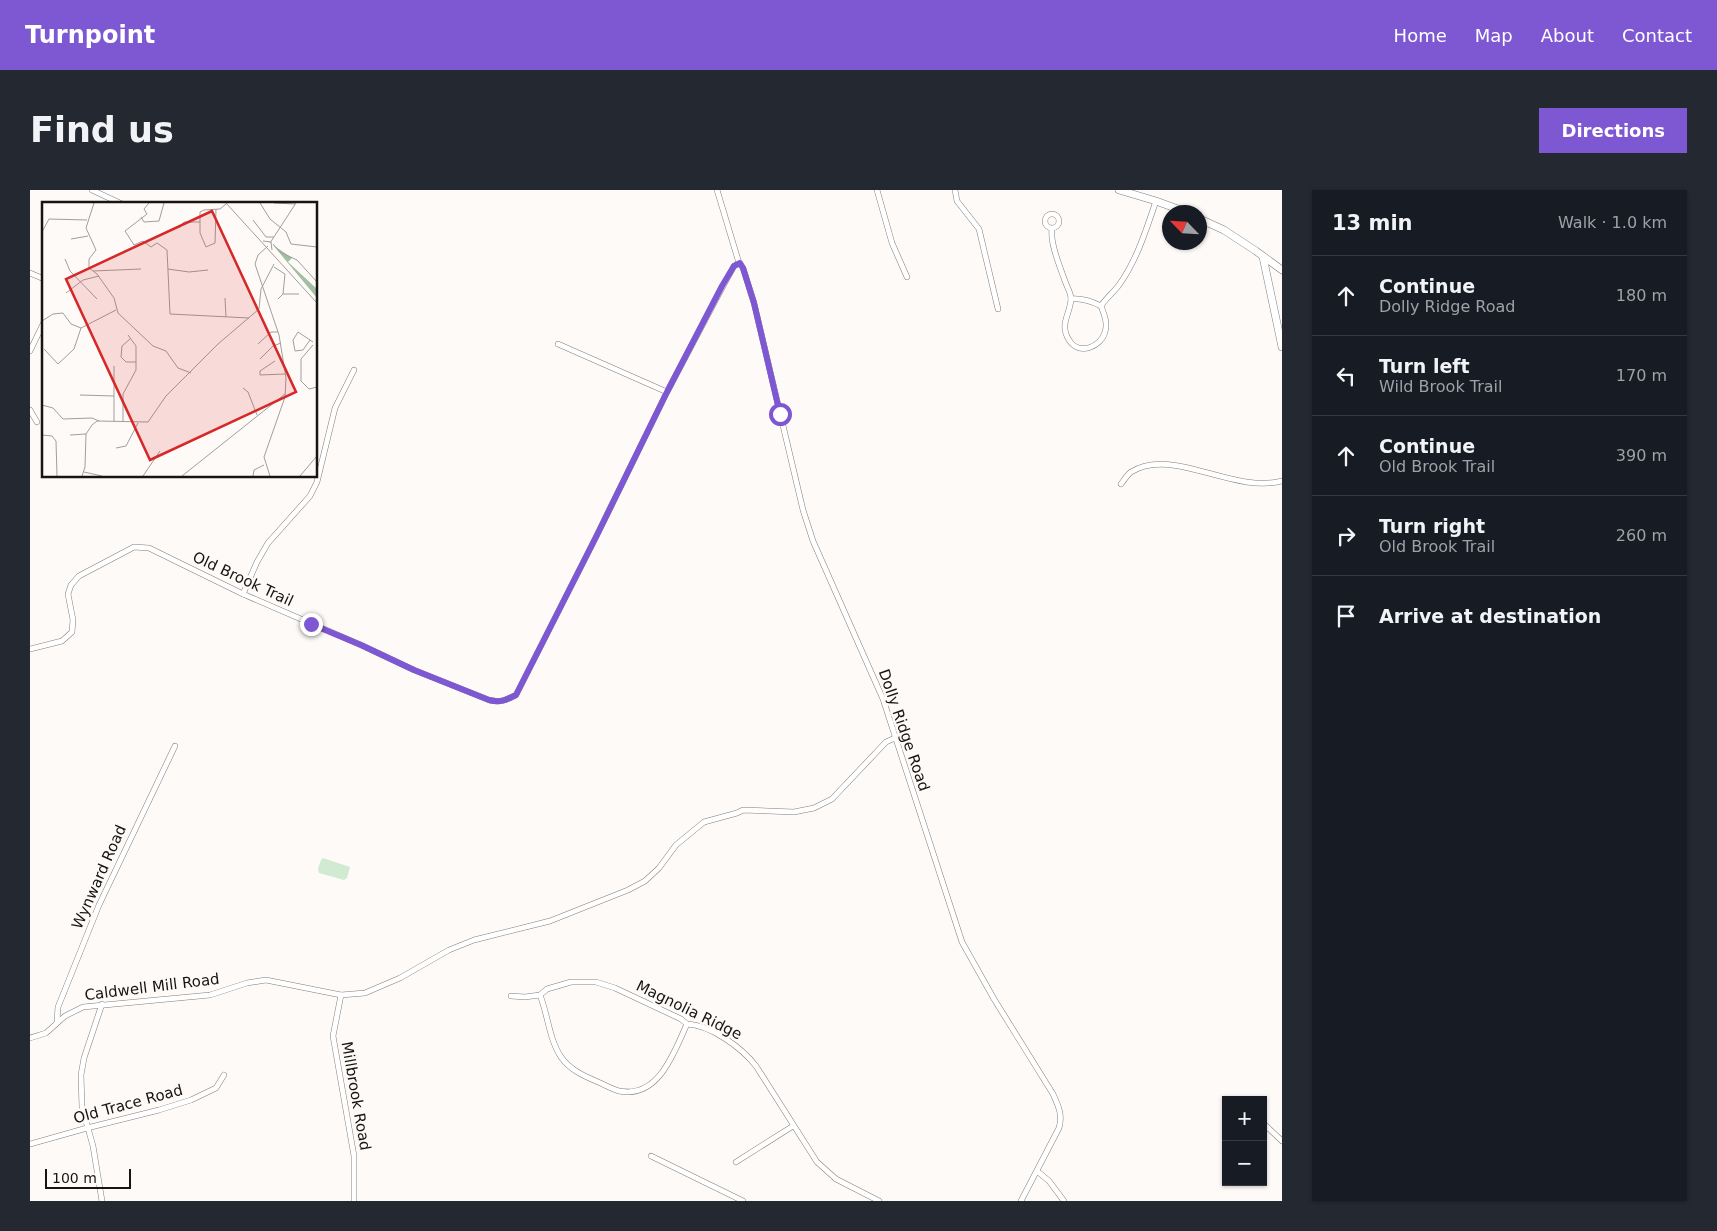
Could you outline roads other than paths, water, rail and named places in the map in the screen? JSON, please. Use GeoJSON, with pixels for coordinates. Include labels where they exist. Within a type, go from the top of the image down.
{"type":"FeatureCollection","features":[{"type":"Feature","properties":{"kind":"main road"},"geometry":{"type":"LineString","coordinates":[[1119,190],[1168,205]]}},
{"type":"Feature","properties":{"kind":"main road"},"geometry":{"type":"LineString","coordinates":[[1207,222],[1224,230],[1282,270]]}},
{"type":"Feature","properties":{"kind":"main road"},"geometry":{"type":"LineString","coordinates":[[1263,257],[1282,347]]}},
{"type":"Feature","properties":{"kind":"street"},"geometry":{"type":"LineString","coordinates":[[92,190],[118,202]]}},
{"type":"Feature","properties":{"kind":"street","name":"Dolly Ridge Road"},"geometry":{"type":"LineString","coordinates":[[717,190],[754,303],[803,510],[814,542],[883,699],[894,738],[962,942],[994,999],[1053,1094],[1060,1110],[1059,1128],[1021,1201]]}},
{"type":"Feature","properties":{"kind":"street"},"geometry":{"type":"LineString","coordinates":[[877,190],[892,243],[907,277]]}},
{"type":"Feature","properties":{"kind":"street"},"geometry":{"type":"LineString","coordinates":[[955,190],[957,201],[979,229],[998,310]]}},
{"type":"Feature","properties":{"kind":"street"},"geometry":{"type":"LineString","coordinates":[[1052,229],[1056,253],[1071,299],[1064,323],[1068,339],[1071,343],[1083,348],[1090,348],[1096,346],[1102,340],[1106,322],[1101,306],[1118,286],[1140,250],[1156,200]]}},
{"type":"Feature","properties":{"kind":"street","name":"Old Brook Trail"},"geometry":{"type":"LineString","coordinates":[[30,649],[62,641],[72,632],[73,620],[68,594],[71,585],[79,576],[134,547],[149,548],[242,594],[438,680],[489,700],[504,702],[516,695],[667,392],[722,286],[734,266],[740,263]]}},
{"type":"Feature","properties":{"kind":"street"},"geometry":{"type":"LineString","coordinates":[[30,272],[42,278]]}},
{"type":"Feature","properties":{"kind":"street"},"geometry":{"type":"LineString","coordinates":[[1071,299],[1079,298],[1101,306]]}},
{"type":"Feature","properties":{"kind":"street"},"geometry":{"type":"LineString","coordinates":[[30,351],[42,326]]}},
{"type":"Feature","properties":{"kind":"street"},"geometry":{"type":"LineString","coordinates":[[558,344],[667,392]]}},
{"type":"Feature","properties":{"kind":"street"},"geometry":{"type":"LineString","coordinates":[[318,478],[335,408],[354,370]]}},
{"type":"Feature","properties":{"kind":"street"},"geometry":{"type":"LineString","coordinates":[[30,410],[37,422]]}},
{"type":"Feature","properties":{"kind":"street"},"geometry":{"type":"LineString","coordinates":[[1120,484],[1130,473],[1144,466],[1159,464],[1173,464],[1250,484],[1282,481]]}},
{"type":"Feature","properties":{"kind":"street"},"geometry":{"type":"LineString","coordinates":[[242,594],[268,543],[310,496],[318,478]]}},
{"type":"Feature","properties":{"kind":"street","name":"Caldwell Mill Road"},"geometry":{"type":"LineString","coordinates":[[30,1038],[46,1033],[64,1016],[83,1007],[210,995],[247,983],[266,980],[341,995],[365,993],[378,989],[449,950],[474,940],[550,921],[628,890],[645,881],[659,868],[676,845],[704,822],[743,810],[794,812],[820,805],[836,795],[886,742],[894,738]]}},
{"type":"Feature","properties":{"kind":"street","name":"Wynward Road"},"geometry":{"type":"LineString","coordinates":[[57,1022],[58,1007],[99,904],[175,746]]}},
{"type":"Feature","properties":{"kind":"street","name":"Magnolia Ridge"},"geometry":{"type":"LineString","coordinates":[[511,996],[540,995],[547,989],[571,982],[596,982],[615,988],[681,1019],[687,1024],[695,1025],[734,1043],[756,1066],[817,1162],[836,1179],[879,1201]]}},
{"type":"Feature","properties":{"kind":"street","name":"Millbrook Road"},"geometry":{"type":"LineString","coordinates":[[341,995],[334,1036],[354,1156],[354,1201]]}},
{"type":"Feature","properties":{"kind":"street"},"geometry":{"type":"LineString","coordinates":[[540,995],[554,1042],[561,1057],[576,1072],[619,1091],[634,1091],[647,1086],[658,1078],[669,1064],[687,1024]]}},
{"type":"Feature","properties":{"kind":"street"},"geometry":{"type":"LineString","coordinates":[[102,1004],[84,1058],[81,1075],[82,1107],[93,1146],[102,1201]]}},
{"type":"Feature","properties":{"kind":"street","name":"Old Trace Road"},"geometry":{"type":"LineString","coordinates":[[30,1144],[191,1100],[216,1088],[224,1075]]}},
{"type":"Feature","properties":{"kind":"street"},"geometry":{"type":"LineString","coordinates":[[736,1162],[793,1126]]}},
{"type":"Feature","properties":{"kind":"street"},"geometry":{"type":"LineString","coordinates":[[1267,1127],[1282,1141]]}},
{"type":"Feature","properties":{"kind":"street"},"geometry":{"type":"LineString","coordinates":[[651,1156],[744,1201]]}},
{"type":"Feature","properties":{"kind":"street"},"geometry":{"type":"LineString","coordinates":[[1037,1171],[1049,1181],[1064,1201]]}}]}
